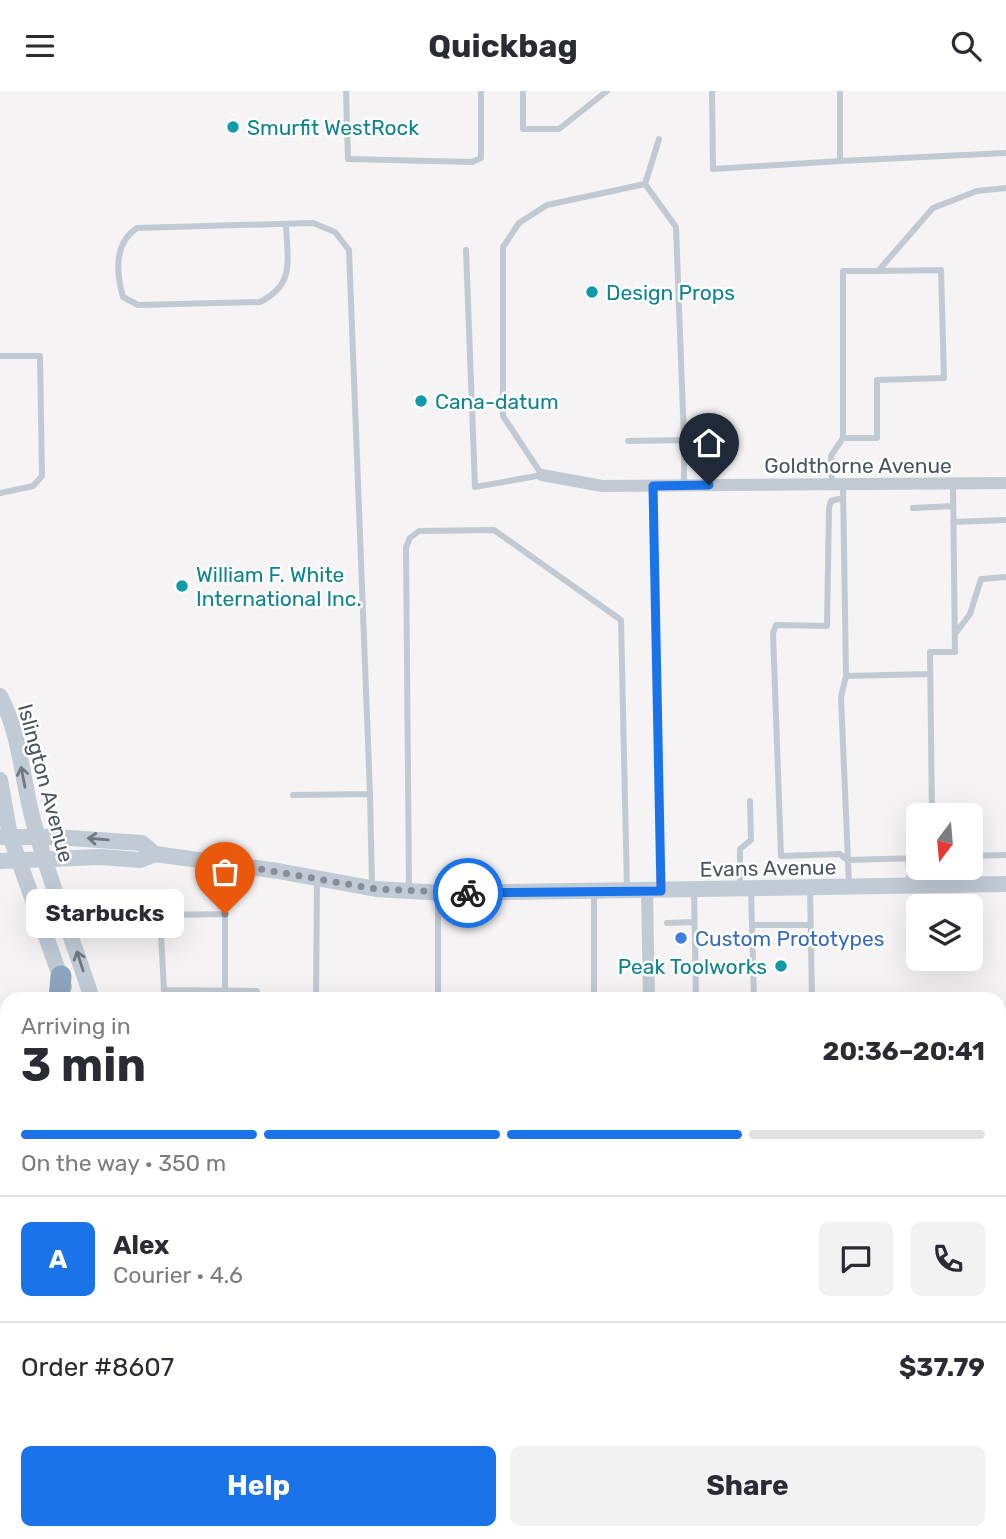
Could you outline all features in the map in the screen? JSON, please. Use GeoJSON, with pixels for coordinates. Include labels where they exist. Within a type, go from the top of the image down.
{"type":"FeatureCollection","features":[{"type":"Feature","properties":{"kind":"highway"},"geometry":{"type":"LineString","coordinates":[[60,992],[61,976]]}},
{"type":"Feature","properties":{"kind":"main road","name":"Islington Avenue"},"geometry":{"type":"LineString","coordinates":[[0,695],[11,717],[37,836],[90,992]]}},
{"type":"Feature","properties":{"kind":"main road","name":"Islington Avenue"},"geometry":{"type":"LineString","coordinates":[[0,780],[5,837],[19,860],[66,992]]}},
{"type":"Feature","properties":{"kind":"main road","name":"Evans Avenue"},"geometry":{"type":"LineString","coordinates":[[5,837],[37,836],[142,843],[155,854]]}},
{"type":"Feature","properties":{"kind":"main road","name":"Evans Avenue"},"geometry":{"type":"LineString","coordinates":[[0,861],[44,858],[139,860],[155,854],[372,888],[439,893],[654,892],[1006,884]]}},
{"type":"Feature","properties":{"kind":"street","name":"Goldthorne Avenue"},"geometry":{"type":"LineString","coordinates":[[542,475],[602,486],[840,489],[1006,483]]}},
{"type":"Feature","properties":{"kind":"street"},"geometry":{"type":"LineString","coordinates":[[649,992],[654,892]]}},
{"type":"Feature","properties":{"kind":"lane"},"geometry":{"type":"LineString","coordinates":[[346,91],[348,159],[472,162],[481,157],[481,91]]}},
{"type":"Feature","properties":{"kind":"lane"},"geometry":{"type":"LineString","coordinates":[[523,91],[523,129],[559,129],[607,91]]}},
{"type":"Feature","properties":{"kind":"lane"},"geometry":{"type":"LineString","coordinates":[[712,91],[713,169],[1006,153]]}},
{"type":"Feature","properties":{"kind":"lane"},"geometry":{"type":"LineString","coordinates":[[841,91],[841,161]]}},
{"type":"Feature","properties":{"kind":"lane"},"geometry":{"type":"LineString","coordinates":[[645,184],[659,139]]}},
{"type":"Feature","properties":{"kind":"lane"},"geometry":{"type":"LineString","coordinates":[[645,184],[676,227],[684,486]]}},
{"type":"Feature","properties":{"kind":"lane"},"geometry":{"type":"LineString","coordinates":[[466,250],[475,487],[542,475],[503,416],[503,247],[519,223],[547,205],[645,184]]}},
{"type":"Feature","properties":{"kind":"lane"},"geometry":{"type":"LineString","coordinates":[[878,271],[933,208],[977,191],[1006,188]]}},
{"type":"Feature","properties":{"kind":"lane"},"geometry":{"type":"LineString","coordinates":[[286,224],[287,279],[276,294],[260,302],[138,305],[123,297],[120,285],[120,246],[125,235],[137,228],[313,223],[335,232],[349,250],[372,888]]}},
{"type":"Feature","properties":{"kind":"lane"},"geometry":{"type":"LineString","coordinates":[[843,438],[877,438],[877,380],[944,378],[942,270],[843,271],[843,438],[831,456],[840,489],[846,676],[841,697],[849,887]]}},
{"type":"Feature","properties":{"kind":"lane"},"geometry":{"type":"LineString","coordinates":[[0,356],[40,356],[42,476],[33,486],[0,493]]}},
{"type":"Feature","properties":{"kind":"lane"},"geometry":{"type":"LineString","coordinates":[[628,441],[684,440]]}},
{"type":"Feature","properties":{"kind":"lane"},"geometry":{"type":"LineString","coordinates":[[932,803],[930,652],[955,652],[953,484]]}},
{"type":"Feature","properties":{"kind":"lane"},"geometry":{"type":"LineString","coordinates":[[653,486],[654,892]]}},
{"type":"Feature","properties":{"kind":"lane"},"geometry":{"type":"LineString","coordinates":[[840,489],[829,508],[827,626],[776,625],[773,633],[780,856],[840,854],[847,860],[906,859]]}},
{"type":"Feature","properties":{"kind":"lane"},"geometry":{"type":"LineString","coordinates":[[913,508],[953,506]]}},
{"type":"Feature","properties":{"kind":"lane"},"geometry":{"type":"LineString","coordinates":[[953,522],[1006,520]]}},
{"type":"Feature","properties":{"kind":"lane"},"geometry":{"type":"LineString","coordinates":[[409,891],[406,547],[410,538],[419,531],[494,530],[621,620],[627,892]]}},
{"type":"Feature","properties":{"kind":"lane"},"geometry":{"type":"LineString","coordinates":[[955,634],[970,614],[981,579],[1006,577]]}},
{"type":"Feature","properties":{"kind":"lane"},"geometry":{"type":"LineString","coordinates":[[846,676],[930,674]]}},
{"type":"Feature","properties":{"kind":"lane"},"geometry":{"type":"LineString","coordinates":[[293,795],[370,794]]}},
{"type":"Feature","properties":{"kind":"lane"},"geometry":{"type":"LineString","coordinates":[[750,801],[751,840],[740,849],[752,925],[754,992]]}},
{"type":"Feature","properties":{"kind":"lane"},"geometry":{"type":"LineString","coordinates":[[984,856],[1006,855]]}},
{"type":"Feature","properties":{"kind":"lane"},"geometry":{"type":"LineString","coordinates":[[225,863],[225,990]]}},
{"type":"Feature","properties":{"kind":"lane"},"geometry":{"type":"LineString","coordinates":[[316,992],[317,878]]}},
{"type":"Feature","properties":{"kind":"lane"},"geometry":{"type":"LineString","coordinates":[[910,880],[910,886]]}},
{"type":"Feature","properties":{"kind":"lane"},"geometry":{"type":"LineString","coordinates":[[959,880],[959,885]]}},
{"type":"Feature","properties":{"kind":"lane"},"geometry":{"type":"LineString","coordinates":[[810,888],[812,992]]}},
{"type":"Feature","properties":{"kind":"lane"},"geometry":{"type":"LineString","coordinates":[[694,891],[696,992]]}},
{"type":"Feature","properties":{"kind":"lane"},"geometry":{"type":"LineString","coordinates":[[594,892],[594,992]]}},
{"type":"Feature","properties":{"kind":"lane"},"geometry":{"type":"LineString","coordinates":[[438,992],[439,893]]}},
{"type":"Feature","properties":{"kind":"lane"},"geometry":{"type":"LineString","coordinates":[[225,914],[160,915],[164,990],[257,991]]}},
{"type":"Feature","properties":{"kind":"lane"},"geometry":{"type":"LineString","coordinates":[[667,923],[694,922]]}},
{"type":"Feature","properties":{"kind":"lane"},"geometry":{"type":"LineString","coordinates":[[752,925],[811,925]]}},
{"type":"Feature","properties":{"kind":"way so far"},"geometry":{"type":"LineString","coordinates":[[225,914],[225,863],[376,889],[468,893]]}},
{"type":"Feature","properties":{"kind":"place","name":"Smurfit WestRock"},"geometry":{"type":"Point","coordinates":[233,127]}},
{"type":"Feature","properties":{"kind":"place","name":"Design Props"},"geometry":{"type":"Point","coordinates":[592,292]}},
{"type":"Feature","properties":{"kind":"place","name":"Cana-datum"},"geometry":{"type":"Point","coordinates":[421,401]}},
{"type":"Feature","properties":{"kind":"place","name":"William F. White International Inc."},"geometry":{"type":"Point","coordinates":[182,586]}},
{"type":"Feature","properties":{"kind":"place","name":"Starbucks"},"geometry":{"type":"Point","coordinates":[225,914]}},
{"type":"Feature","properties":{"kind":"place","name":"Custom Prototypes"},"geometry":{"type":"Point","coordinates":[681,938]}},
{"type":"Feature","properties":{"kind":"place","name":"Peak Toolworks"},"geometry":{"type":"Point","coordinates":[781,966]}},
{"type":"Feature","properties":{"kind":"route"},"geometry":{"type":"LineString","coordinates":[[468,893],[661,891],[653,486],[709,485]]}}]}
